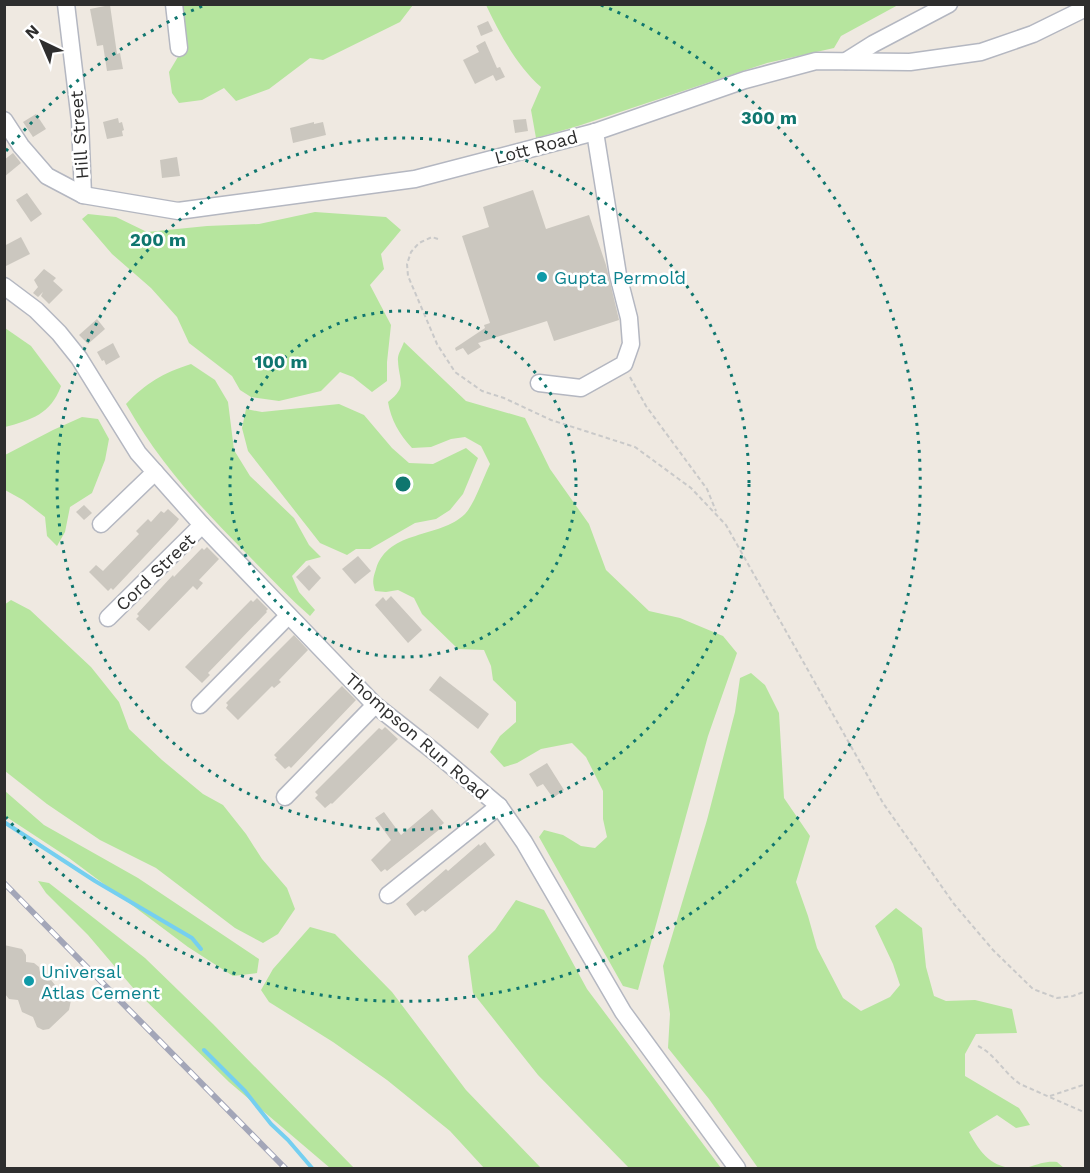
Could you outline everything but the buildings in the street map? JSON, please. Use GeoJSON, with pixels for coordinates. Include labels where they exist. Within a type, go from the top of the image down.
{"type":"FeatureCollection","features":[{"type":"Feature","properties":{"kind":"street","name":"Hill Street"},"geometry":{"type":"LineString","coordinates":[[66,4],[80,121],[82,195]]}},
{"type":"Feature","properties":{"kind":"street"},"geometry":{"type":"LineString","coordinates":[[174,4],[179,48]]}},
{"type":"Feature","properties":{"kind":"street"},"geometry":{"type":"LineString","coordinates":[[846,61],[882,39],[949,4]]}},
{"type":"Feature","properties":{"kind":"street","name":"Lott Road"},"geometry":{"type":"LineString","coordinates":[[4,120],[21,146],[48,176],[82,195],[178,211],[415,179],[595,132],[745,80],[816,61],[910,62],[981,52],[1033,33],[1086,8]]}},
{"type":"Feature","properties":{"kind":"street"},"geometry":{"type":"LineString","coordinates":[[539,382],[581,388],[624,364],[631,345],[629,318],[618,275],[595,132]]}},
{"type":"Feature","properties":{"kind":"street","name":"Thompson Run Road"},"geometry":{"type":"LineString","coordinates":[[4,286],[36,310],[59,333],[80,358],[138,453],[288,616],[375,705],[499,807],[524,842],[623,1012],[738,1168]]}},
{"type":"Feature","properties":{"kind":"street"},"geometry":{"type":"LineString","coordinates":[[101,524],[155,472]]}},
{"type":"Feature","properties":{"kind":"street","name":"Cord Street"},"geometry":{"type":"LineString","coordinates":[[108,618],[202,525]]}},
{"type":"Feature","properties":{"kind":"street"},"geometry":{"type":"LineString","coordinates":[[200,705],[288,616]]}},
{"type":"Feature","properties":{"kind":"street"},"geometry":{"type":"LineString","coordinates":[[285,797],[375,705]]}},
{"type":"Feature","properties":{"kind":"street"},"geometry":{"type":"LineString","coordinates":[[388,895],[499,807]]}},
{"type":"Feature","properties":{"kind":"path"},"geometry":{"type":"LineString","coordinates":[[438,239],[432,237],[419,243],[411,252],[407,264],[408,276],[437,344],[456,372],[482,391],[504,398],[551,420],[635,447],[683,482],[717,513],[726,525],[883,803],[968,922],[999,956],[1039,992],[1057,998],[1073,996],[1086,991]]}},
{"type":"Feature","properties":{"kind":"path"},"geometry":{"type":"LineString","coordinates":[[624,364],[646,406],[707,489],[717,513]]}},
{"type":"Feature","properties":{"kind":"path"},"geometry":{"type":"LineString","coordinates":[[978,1046],[991,1054],[1010,1077],[1020,1084],[1038,1094],[1050,1096],[1086,1113]]}},
{"type":"Feature","properties":{"kind":"path"},"geometry":{"type":"LineString","coordinates":[[1050,1096],[1086,1084]]}},
{"type":"Feature","properties":{"kind":"green space"},"geometry":{"type":"Polygon","coordinates":[[[180,5],[413,5],[400,22],[323,60],[310,58],[269,89],[236,101],[224,88],[202,100],[179,103],[172,93],[169,72],[182,50],[180,5]]]}},
{"type":"Feature","properties":{"kind":"green space"},"geometry":{"type":"Polygon","coordinates":[[[486,5],[898,5],[841,36],[834,48],[767,63],[536,138],[531,110],[541,87],[516,59],[486,5]]]}},
{"type":"Feature","properties":{"kind":"green space"},"geometry":{"type":"Polygon","coordinates":[[[315,212],[386,217],[401,230],[381,254],[384,269],[370,285],[391,325],[387,381],[372,392],[353,377],[340,372],[321,391],[279,401],[251,397],[240,390],[232,376],[189,343],[177,317],[151,288],[112,254],[82,219],[88,214],[116,217],[147,232],[259,224],[315,212]]]}},
{"type":"Feature","properties":{"kind":"green space"},"geometry":{"type":"Polygon","coordinates":[[[5,328],[31,346],[61,386],[57,396],[46,409],[23,422],[5,427],[5,328]]]}},
{"type":"Feature","properties":{"kind":"green space"},"geometry":{"type":"Polygon","coordinates":[[[404,342],[466,401],[525,418],[550,469],[589,524],[606,570],[649,611],[680,618],[723,636],[737,653],[708,736],[638,990],[623,986],[539,837],[544,830],[563,835],[581,846],[595,848],[607,837],[603,819],[603,791],[586,757],[572,743],[541,749],[517,763],[504,767],[490,752],[500,736],[516,722],[516,702],[493,680],[491,666],[484,650],[458,649],[422,614],[414,598],[398,590],[375,591],[374,578],[382,556],[403,541],[442,528],[465,514],[490,464],[481,446],[465,437],[451,439],[431,447],[412,448],[403,437],[393,421],[388,402],[400,388],[398,359],[404,342]]]}},
{"type":"Feature","properties":{"kind":"green space"},"geometry":{"type":"Polygon","coordinates":[[[191,364],[215,380],[228,402],[234,450],[250,476],[294,518],[309,545],[321,557],[306,561],[292,576],[299,592],[315,610],[310,616],[275,583],[193,497],[151,444],[126,404],[156,380],[191,364]]]}},
{"type":"Feature","properties":{"kind":"green space"},"geometry":{"type":"Polygon","coordinates":[[[339,404],[364,415],[392,448],[409,463],[433,464],[466,448],[478,458],[463,494],[450,510],[436,519],[415,523],[370,549],[356,549],[347,555],[320,543],[248,451],[242,428],[246,409],[262,412],[339,404]]]}},
{"type":"Feature","properties":{"kind":"green space"},"geometry":{"type":"Polygon","coordinates":[[[82,417],[98,419],[109,439],[105,460],[92,493],[70,507],[65,532],[57,546],[47,536],[45,517],[5,490],[5,455],[82,417]]]}},
{"type":"Feature","properties":{"kind":"green space"},"geometry":{"type":"Polygon","coordinates":[[[11,600],[30,610],[91,667],[119,702],[129,729],[203,794],[223,805],[262,859],[287,888],[295,909],[278,934],[263,943],[235,928],[156,868],[100,840],[47,804],[5,771],[4,605],[11,600]]]}},
{"type":"Feature","properties":{"kind":"green space"},"geometry":{"type":"Polygon","coordinates":[[[751,673],[765,685],[779,713],[784,798],[810,836],[796,882],[817,948],[843,998],[861,1011],[890,997],[900,985],[875,926],[896,908],[922,928],[926,967],[934,996],[946,1001],[975,1000],[1012,1009],[1017,1033],[976,1034],[965,1054],[965,1076],[1019,1108],[1030,1125],[1016,1128],[997,1115],[969,1132],[985,1156],[1008,1168],[758,1168],[709,1099],[668,1048],[670,1014],[663,966],[707,820],[735,712],[740,678],[751,673]]]}},
{"type":"Feature","properties":{"kind":"green space"},"geometry":{"type":"Polygon","coordinates":[[[5,791],[44,825],[138,878],[259,959],[257,973],[233,976],[188,947],[69,858],[5,816],[5,791]]]}},
{"type":"Feature","properties":{"kind":"green space"},"geometry":{"type":"Polygon","coordinates":[[[38,881],[49,883],[145,958],[354,1168],[330,1168],[229,1082],[134,989],[88,935],[46,893],[38,881]]]}},
{"type":"Feature","properties":{"kind":"green space"},"geometry":{"type":"Polygon","coordinates":[[[516,900],[544,910],[587,989],[721,1168],[629,1168],[538,1075],[473,993],[468,956],[495,930],[516,900]]]}},
{"type":"Feature","properties":{"kind":"green space"},"geometry":{"type":"Polygon","coordinates":[[[310,927],[335,934],[392,992],[466,1090],[541,1168],[484,1168],[450,1131],[387,1080],[333,1042],[269,1002],[261,990],[273,969],[310,927]]]}},
{"type":"Feature","properties":{"kind":"green space"},"geometry":{"type":"Polygon","coordinates":[[[1057,1162],[1064,1168],[1020,1168],[1057,1162]]]}},
{"type":"Feature","properties":{"kind":"waterway"},"geometry":{"type":"LineString","coordinates":[[4,822],[95,881],[192,938],[201,949]]}},
{"type":"Feature","properties":{"kind":"waterway"},"geometry":{"type":"LineString","coordinates":[[204,1050],[245,1091],[271,1124],[312,1168]]}},
{"type":"Feature","properties":{"kind":"railway"},"geometry":{"type":"LineString","coordinates":[[4,883],[285,1168]]}},
{"type":"Feature","properties":{"kind":"place","name":"Gupta Permold"},"geometry":{"type":"Point","coordinates":[542,277]}},
{"type":"Feature","properties":{"kind":"place","name":"Universal Atlas Cement"},"geometry":{"type":"Point","coordinates":[29,981]}}]}
